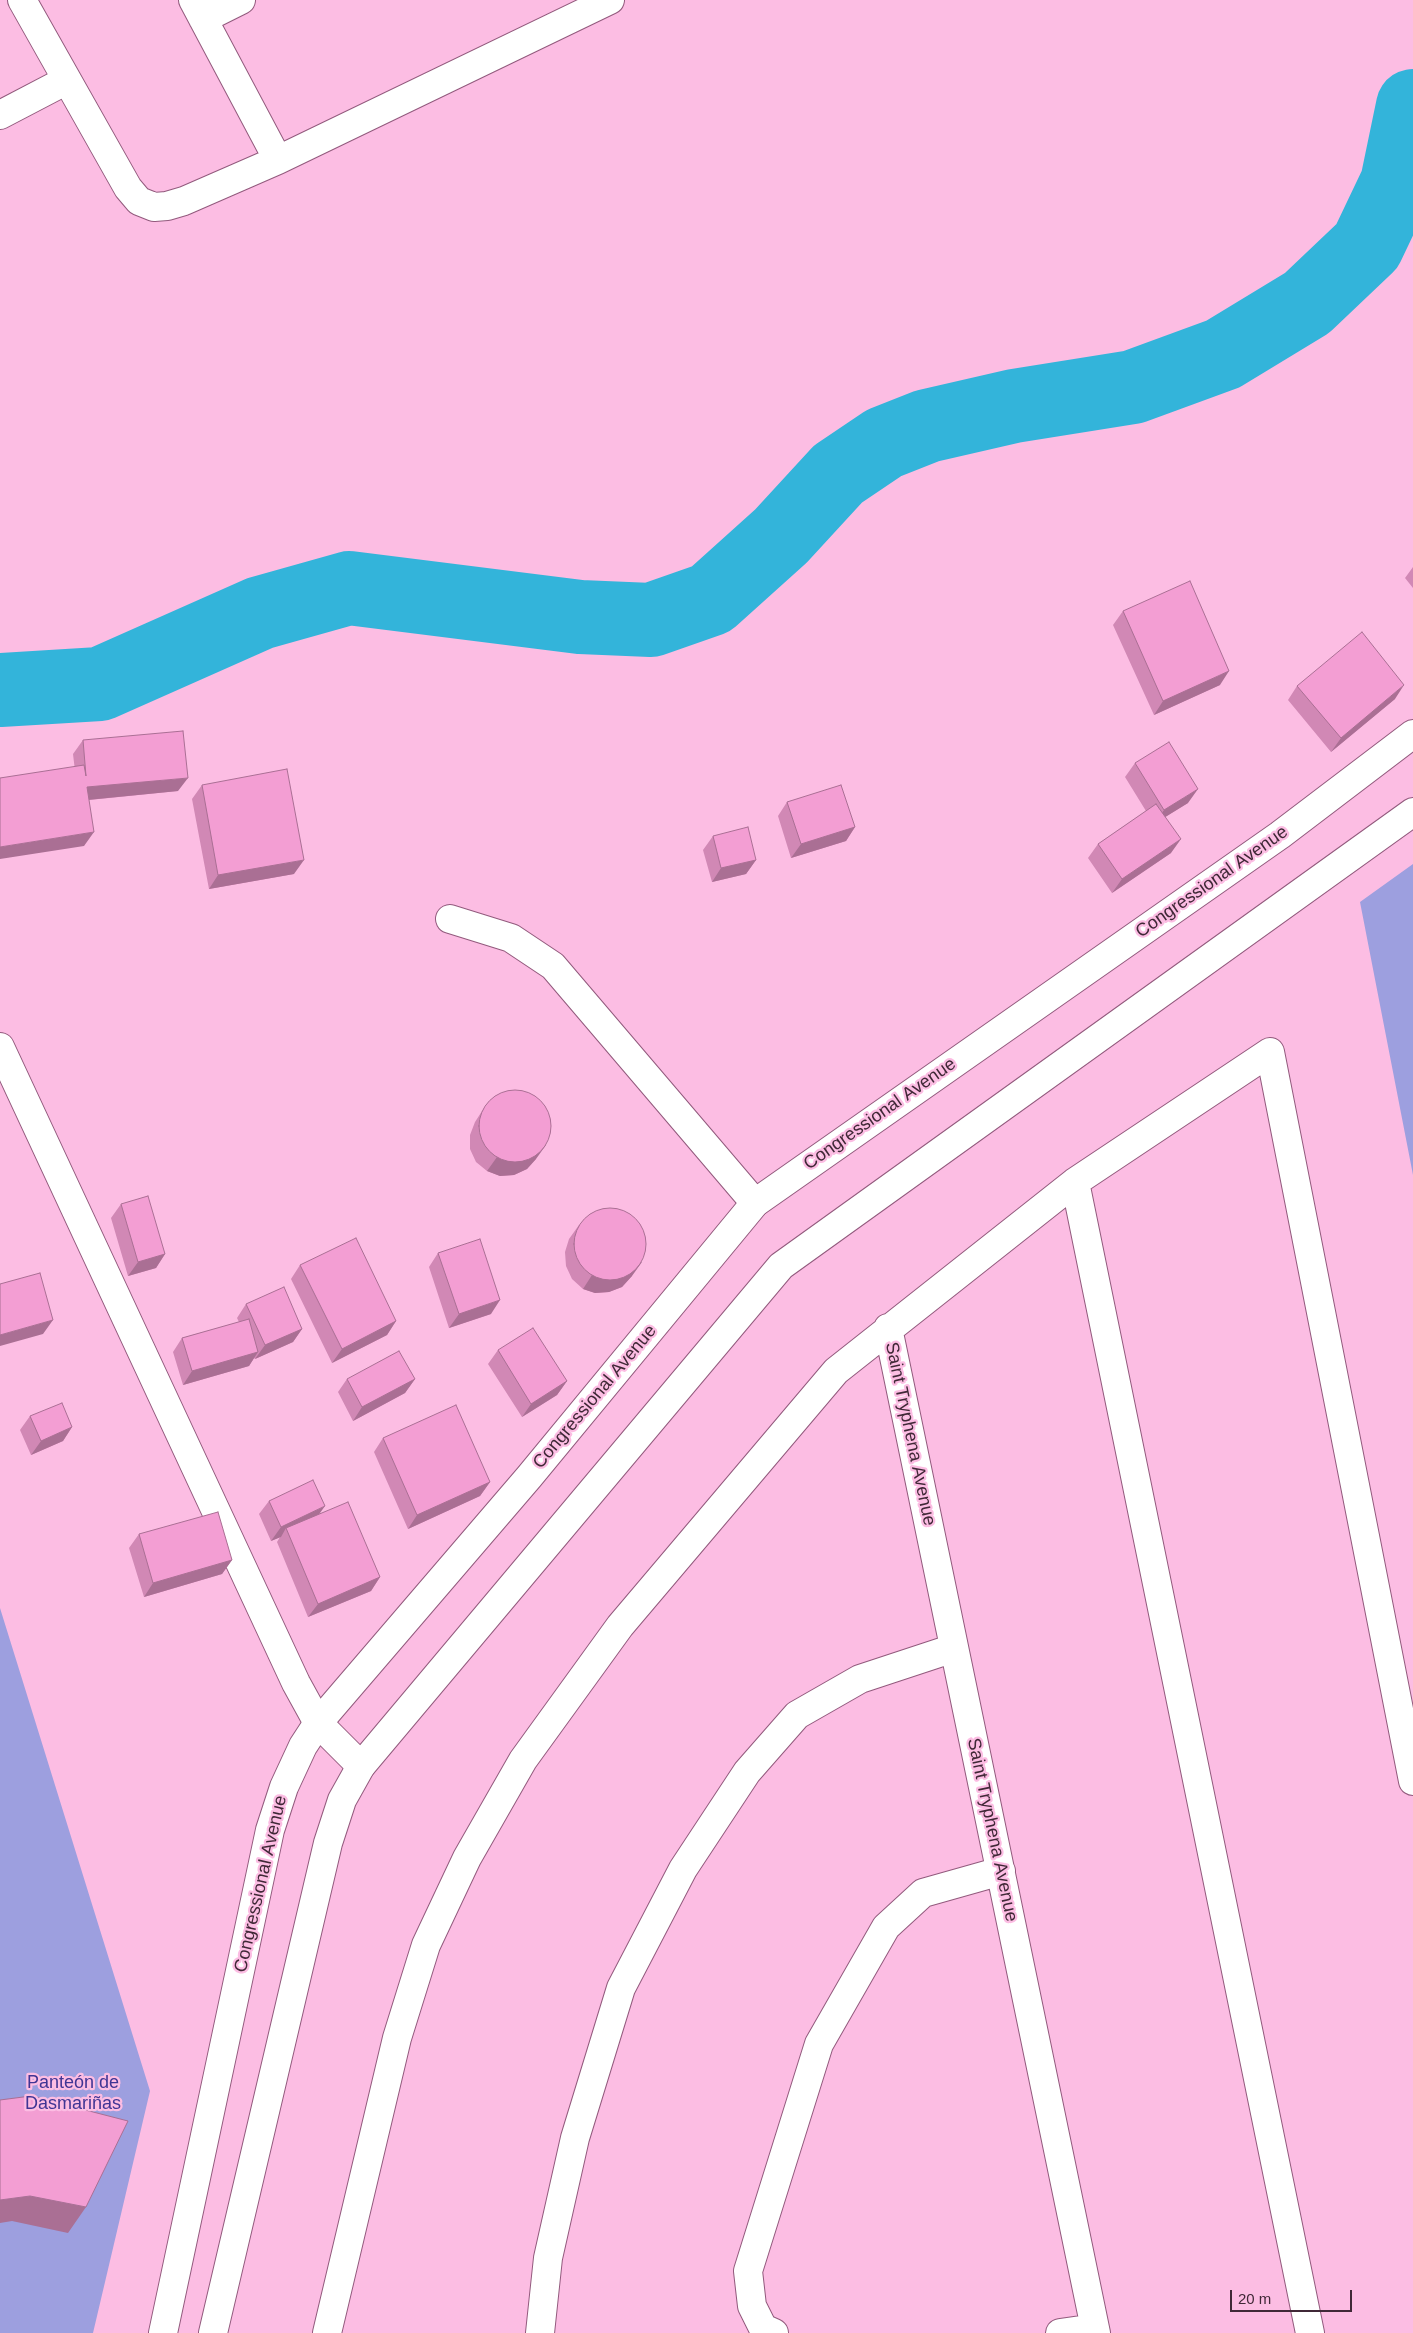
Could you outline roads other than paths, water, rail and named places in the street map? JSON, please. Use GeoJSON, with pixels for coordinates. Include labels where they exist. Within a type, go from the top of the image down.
{"type":"FeatureCollection","features":[{"type":"Feature","properties":{"kind":"street"},"geometry":{"type":"LineString","coordinates":[[22,0],[128,188],[139,201],[154,206],[167,206],[184,201],[278,160],[610,0]]}},
{"type":"Feature","properties":{"kind":"street"},"geometry":{"type":"LineString","coordinates":[[242,0],[198,9],[278,160]]}},
{"type":"Feature","properties":{"kind":"street"},"geometry":{"type":"LineString","coordinates":[[0,115],[67,80]]}},
{"type":"Feature","properties":{"kind":"street","name":"Congressional Avenue"},"geometry":{"type":"LineString","coordinates":[[164,2333],[270,1830],[284,1787],[303,1746],[318,1723],[529,1477],[755,1203],[1280,835],[1413,734]]}},
{"type":"Feature","properties":{"kind":"street"},"geometry":{"type":"LineString","coordinates":[[213,2333],[328,1843],[342,1800],[361,1766],[781,1266],[1413,812]]}},
{"type":"Feature","properties":{"kind":"street"},"geometry":{"type":"LineString","coordinates":[[450,919],[511,938],[553,966],[755,1203]]}},
{"type":"Feature","properties":{"kind":"street"},"geometry":{"type":"LineString","coordinates":[[0,1047],[292,1674],[318,1723],[361,1766]]}},
{"type":"Feature","properties":{"kind":"street"},"geometry":{"type":"LineString","coordinates":[[327,2333],[397,2038],[426,1945],[467,1858],[523,1760],[620,1626],[836,1370],[1075,1182],[1270,1052],[1413,1781]]}},
{"type":"Feature","properties":{"kind":"street"},"geometry":{"type":"LineString","coordinates":[[1075,1182],[1310,2333]]}},
{"type":"Feature","properties":{"kind":"street","name":"Saint Tryphena Avenue"},"geometry":{"type":"LineString","coordinates":[[888,1328],[1096,2330]]}},
{"type":"Feature","properties":{"kind":"street"},"geometry":{"type":"LineString","coordinates":[[540,2333],[548,2258],[575,2138],[622,1988],[683,1869],[747,1772],[797,1715],[860,1679],[954,1648]]}},
{"type":"Feature","properties":{"kind":"street"},"geometry":{"type":"LineString","coordinates":[[774,2333],[763,2328],[752,2306],[748,2270],[819,2044],[886,1927],[923,1893],[1001,1871]]}},
{"type":"Feature","properties":{"kind":"street"},"geometry":{"type":"LineString","coordinates":[[1060,2333],[1096,2330]]}},
{"type":"Feature","properties":{"kind":"waterway"},"geometry":{"type":"LineString","coordinates":[[0,690],[100,684],[260,613],[349,588],[580,617],[651,620],[711,599],[781,536],[838,474],[884,443],[927,426],[1014,406],[1133,387],[1223,354],[1307,303],[1367,246],[1397,183],[1413,106]]}},
{"type":"Feature","properties":{"kind":"park label","name":"Panteón de Dasmariñas"},"geometry":{"type":"Point","coordinates":[73,2093]}}]}
